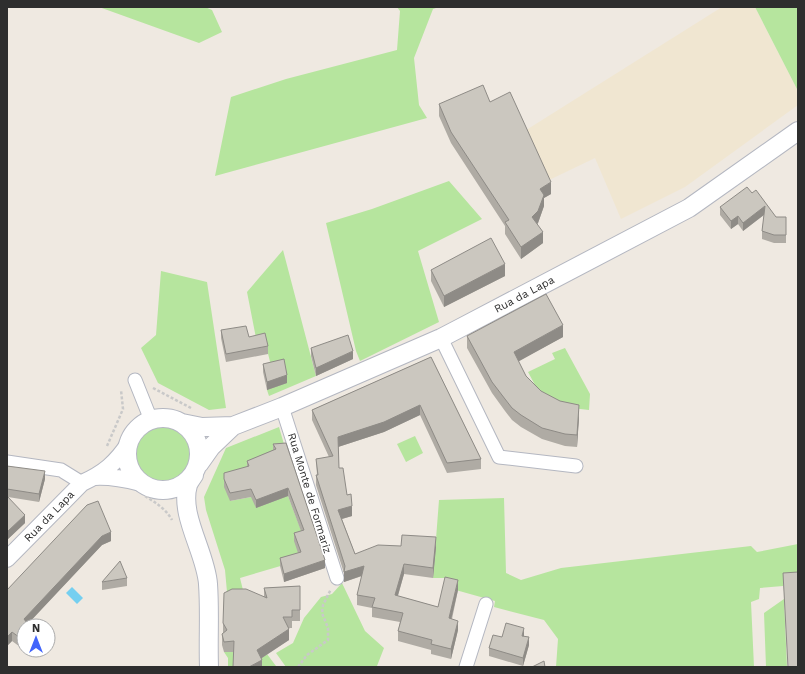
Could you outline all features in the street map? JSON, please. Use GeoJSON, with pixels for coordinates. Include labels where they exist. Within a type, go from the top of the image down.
{"type":"FeatureCollection","features":[{"type":"Feature","properties":{"kind":"main road","name":"Rua da Lapa"},"geometry":{"type":"LineString","coordinates":[[197,468],[211,447],[233,426],[282,407],[441,338],[688,208],[798,130]]}},
{"type":"Feature","properties":{"kind":"main road"},"geometry":{"type":"LineString","coordinates":[[181,522],[187,498],[188,485],[197,468],[200,456],[197,439],[191,430],[182,423],[172,419],[162,418],[151,420],[141,425],[129,442],[127,453],[128,464],[133,475],[144,489],[176,503],[181,522],[201,553],[208,582],[209,667]]}},
{"type":"Feature","properties":{"kind":"main road","name":"Rua da Lapa"},"geometry":{"type":"LineString","coordinates":[[182,423],[202,427],[233,426]]}},
{"type":"Feature","properties":{"kind":"main road"},"geometry":{"type":"LineString","coordinates":[[144,489],[161,491],[171,490],[181,486],[189,480],[197,468]]}},
{"type":"Feature","properties":{"kind":"street"},"geometry":{"type":"LineString","coordinates":[[441,338],[499,457],[576,466]]}},
{"type":"Feature","properties":{"kind":"street"},"geometry":{"type":"LineString","coordinates":[[135,380],[151,420]]}},
{"type":"Feature","properties":{"kind":"street","name":"Rua Monte de Formariz"},"geometry":{"type":"LineString","coordinates":[[282,407],[337,578]]}},
{"type":"Feature","properties":{"kind":"street","name":"Rua da Lapa"},"geometry":{"type":"LineString","coordinates":[[7,559],[88,480],[119,458],[129,442]]}},
{"type":"Feature","properties":{"kind":"street"},"geometry":{"type":"LineString","coordinates":[[7,462],[61,470],[88,480],[106,476],[126,479],[144,489]]}},
{"type":"Feature","properties":{"kind":"street"},"geometry":{"type":"LineString","coordinates":[[466,667],[486,604]]}},
{"type":"Feature","properties":{"kind":"path"},"geometry":{"type":"LineString","coordinates":[[151,384],[154,389],[192,408]]}},
{"type":"Feature","properties":{"kind":"path"},"geometry":{"type":"LineString","coordinates":[[105,450],[123,409],[120,390]]}},
{"type":"Feature","properties":{"kind":"path"},"geometry":{"type":"LineString","coordinates":[[144,489],[169,514],[181,522]]}},
{"type":"Feature","properties":{"kind":"path"},"geometry":{"type":"LineString","coordinates":[[298,667],[307,655],[328,640],[328,628],[322,613],[323,605],[337,578]]}},
{"type":"Feature","properties":{"kind":"shaded area"},"geometry":{"type":"Polygon","coordinates":[[[722,7],[755,7],[798,91],[798,105],[685,187],[621,219],[595,158],[545,182],[523,132],[722,7]]]}},
{"type":"Feature","properties":{"kind":"green space"},"geometry":{"type":"Polygon","coordinates":[[[99,7],[205,7],[212,10],[222,32],[199,43],[99,7]]]}},
{"type":"Feature","properties":{"kind":"green space"},"geometry":{"type":"Polygon","coordinates":[[[397,7],[439,7],[433,9],[414,58],[419,105],[427,118],[215,176],[231,97],[286,79],[397,50],[400,11],[397,7]]]}},
{"type":"Feature","properties":{"kind":"green space"},"geometry":{"type":"Polygon","coordinates":[[[755,7],[798,7],[798,91],[755,7]]]}},
{"type":"Feature","properties":{"kind":"green space"},"geometry":{"type":"Polygon","coordinates":[[[449,181],[482,219],[418,251],[439,322],[360,361],[356,351],[326,223],[372,209],[449,181]]]}},
{"type":"Feature","properties":{"kind":"green space"},"geometry":{"type":"Polygon","coordinates":[[[283,250],[316,376],[269,396],[267,390],[272,370],[265,341],[257,343],[247,292],[283,250]]]}},
{"type":"Feature","properties":{"kind":"green space"},"geometry":{"type":"Polygon","coordinates":[[[161,271],[207,282],[226,408],[209,410],[158,383],[141,348],[156,335],[161,271]]]}},
{"type":"Feature","properties":{"kind":"green space"},"geometry":{"type":"Polygon","coordinates":[[[565,348],[590,394],[589,410],[572,408],[544,394],[535,385],[528,372],[555,359],[552,353],[565,348]]]}},
{"type":"Feature","properties":{"kind":"green space"},"geometry":{"type":"Polygon","coordinates":[[[163,426],[178,431],[186,439],[191,454],[186,469],[178,477],[163,482],[148,477],[140,469],[135,454],[140,439],[148,431],[163,426]]]}},
{"type":"Feature","properties":{"kind":"green space"},"geometry":{"type":"Polygon","coordinates":[[[279,427],[286,451],[230,501],[251,497],[288,496],[304,538],[301,560],[240,578],[243,590],[227,592],[225,570],[206,510],[204,497],[226,448],[279,427]]]}},
{"type":"Feature","properties":{"kind":"green space"},"geometry":{"type":"Polygon","coordinates":[[[415,436],[423,453],[406,462],[397,444],[415,436]]]}},
{"type":"Feature","properties":{"kind":"green space"},"geometry":{"type":"Polygon","coordinates":[[[504,498],[506,573],[521,580],[561,568],[751,546],[757,552],[798,544],[798,582],[783,583],[783,586],[760,588],[759,599],[751,602],[754,667],[556,667],[558,639],[544,620],[494,607],[495,601],[445,587],[448,578],[433,578],[439,500],[504,498]]]}},
{"type":"Feature","properties":{"kind":"green space"},"geometry":{"type":"Polygon","coordinates":[[[342,583],[365,631],[384,648],[377,666],[286,667],[276,653],[293,643],[304,618],[321,597],[332,594],[342,583]]]}},
{"type":"Feature","properties":{"kind":"green space"},"geometry":{"type":"Polygon","coordinates":[[[784,599],[787,667],[766,667],[764,613],[784,599]]]}},
{"type":"Feature","properties":{"kind":"green space"},"geometry":{"type":"Polygon","coordinates":[[[224,652],[234,652],[233,667],[228,667],[228,658],[224,652]]]}},
{"type":"Feature","properties":{"kind":"green space"},"geometry":{"type":"Polygon","coordinates":[[[267,654],[276,667],[261,667],[257,661],[267,654]]]}},
{"type":"Feature","properties":{"kind":"water"},"geometry":{"type":"Polygon","coordinates":[[[72,587],[83,598],[77,604],[66,593],[72,587]]]}},
{"type":"Feature","properties":{"kind":"building"},"geometry":{"type":"Polygon","coordinates":[[[483,85],[490,102],[510,92],[551,182],[540,189],[544,195],[538,211],[532,217],[543,232],[521,247],[505,222],[509,220],[451,132],[439,104],[483,85]]]}},
{"type":"Feature","properties":{"kind":"building"},"geometry":{"type":"Polygon","coordinates":[[[747,187],[752,193],[756,190],[776,217],[786,217],[786,235],[774,235],[762,231],[765,206],[743,223],[738,216],[731,221],[720,207],[747,187]]]}},
{"type":"Feature","properties":{"kind":"building"},"geometry":{"type":"Polygon","coordinates":[[[491,238],[505,264],[444,296],[431,270],[491,238]]]}},
{"type":"Feature","properties":{"kind":"building"},"geometry":{"type":"Polygon","coordinates":[[[546,294],[563,325],[514,352],[526,376],[541,391],[560,401],[579,405],[577,435],[565,434],[542,428],[512,408],[492,382],[467,336],[546,294]]]}},
{"type":"Feature","properties":{"kind":"building"},"geometry":{"type":"Polygon","coordinates":[[[246,326],[249,337],[265,333],[268,346],[226,354],[221,330],[246,326]]]}},
{"type":"Feature","properties":{"kind":"building"},"geometry":{"type":"Polygon","coordinates":[[[348,335],[353,351],[316,368],[311,348],[348,335]]]}},
{"type":"Feature","properties":{"kind":"building"},"geometry":{"type":"Polygon","coordinates":[[[431,357],[481,459],[447,463],[420,405],[384,422],[338,437],[339,468],[343,468],[347,495],[351,494],[352,506],[338,510],[355,554],[378,545],[401,546],[402,535],[436,537],[433,568],[404,564],[395,595],[438,607],[445,577],[458,580],[449,618],[458,621],[451,649],[431,644],[432,640],[398,631],[403,613],[372,607],[375,598],[357,595],[364,566],[344,572],[345,566],[316,475],[318,475],[316,459],[333,456],[312,410],[431,357]]]}},
{"type":"Feature","properties":{"kind":"building"},"geometry":{"type":"Polygon","coordinates":[[[284,359],[287,375],[267,382],[263,364],[284,359]]]}},
{"type":"Feature","properties":{"kind":"building"},"geometry":{"type":"Polygon","coordinates":[[[286,443],[325,560],[284,574],[280,558],[301,552],[294,533],[304,530],[288,488],[256,500],[251,489],[230,493],[224,479],[224,473],[249,466],[247,461],[276,449],[273,444],[286,443]]]}},
{"type":"Feature","properties":{"kind":"building"},"geometry":{"type":"Polygon","coordinates":[[[7,466],[45,471],[39,494],[7,489],[7,466]]]}},
{"type":"Feature","properties":{"kind":"building"},"geometry":{"type":"Polygon","coordinates":[[[7,496],[25,515],[7,532],[7,496]]]}},
{"type":"Feature","properties":{"kind":"building"},"geometry":{"type":"Polygon","coordinates":[[[98,501],[111,532],[102,536],[25,618],[16,618],[16,635],[12,632],[7,637],[7,590],[87,505],[98,501]]]}},
{"type":"Feature","properties":{"kind":"building"},"geometry":{"type":"Polygon","coordinates":[[[120,561],[127,578],[102,582],[120,561]]]}},
{"type":"Feature","properties":{"kind":"building"},"geometry":{"type":"Polygon","coordinates":[[[798,572],[798,667],[788,667],[783,573],[798,572]]]}},
{"type":"Feature","properties":{"kind":"building"},"geometry":{"type":"Polygon","coordinates":[[[300,586],[300,610],[292,610],[292,617],[283,617],[289,629],[257,650],[262,660],[249,667],[233,667],[234,641],[224,642],[222,634],[227,630],[223,623],[224,593],[232,589],[246,589],[267,598],[264,588],[300,586]]]}},
{"type":"Feature","properties":{"kind":"building"},"geometry":{"type":"Polygon","coordinates":[[[506,623],[524,628],[522,636],[529,637],[523,658],[489,648],[493,635],[502,637],[506,623]]]}},
{"type":"Feature","properties":{"kind":"building"},"geometry":{"type":"Polygon","coordinates":[[[544,661],[545,667],[532,667],[544,661]]]}}]}
